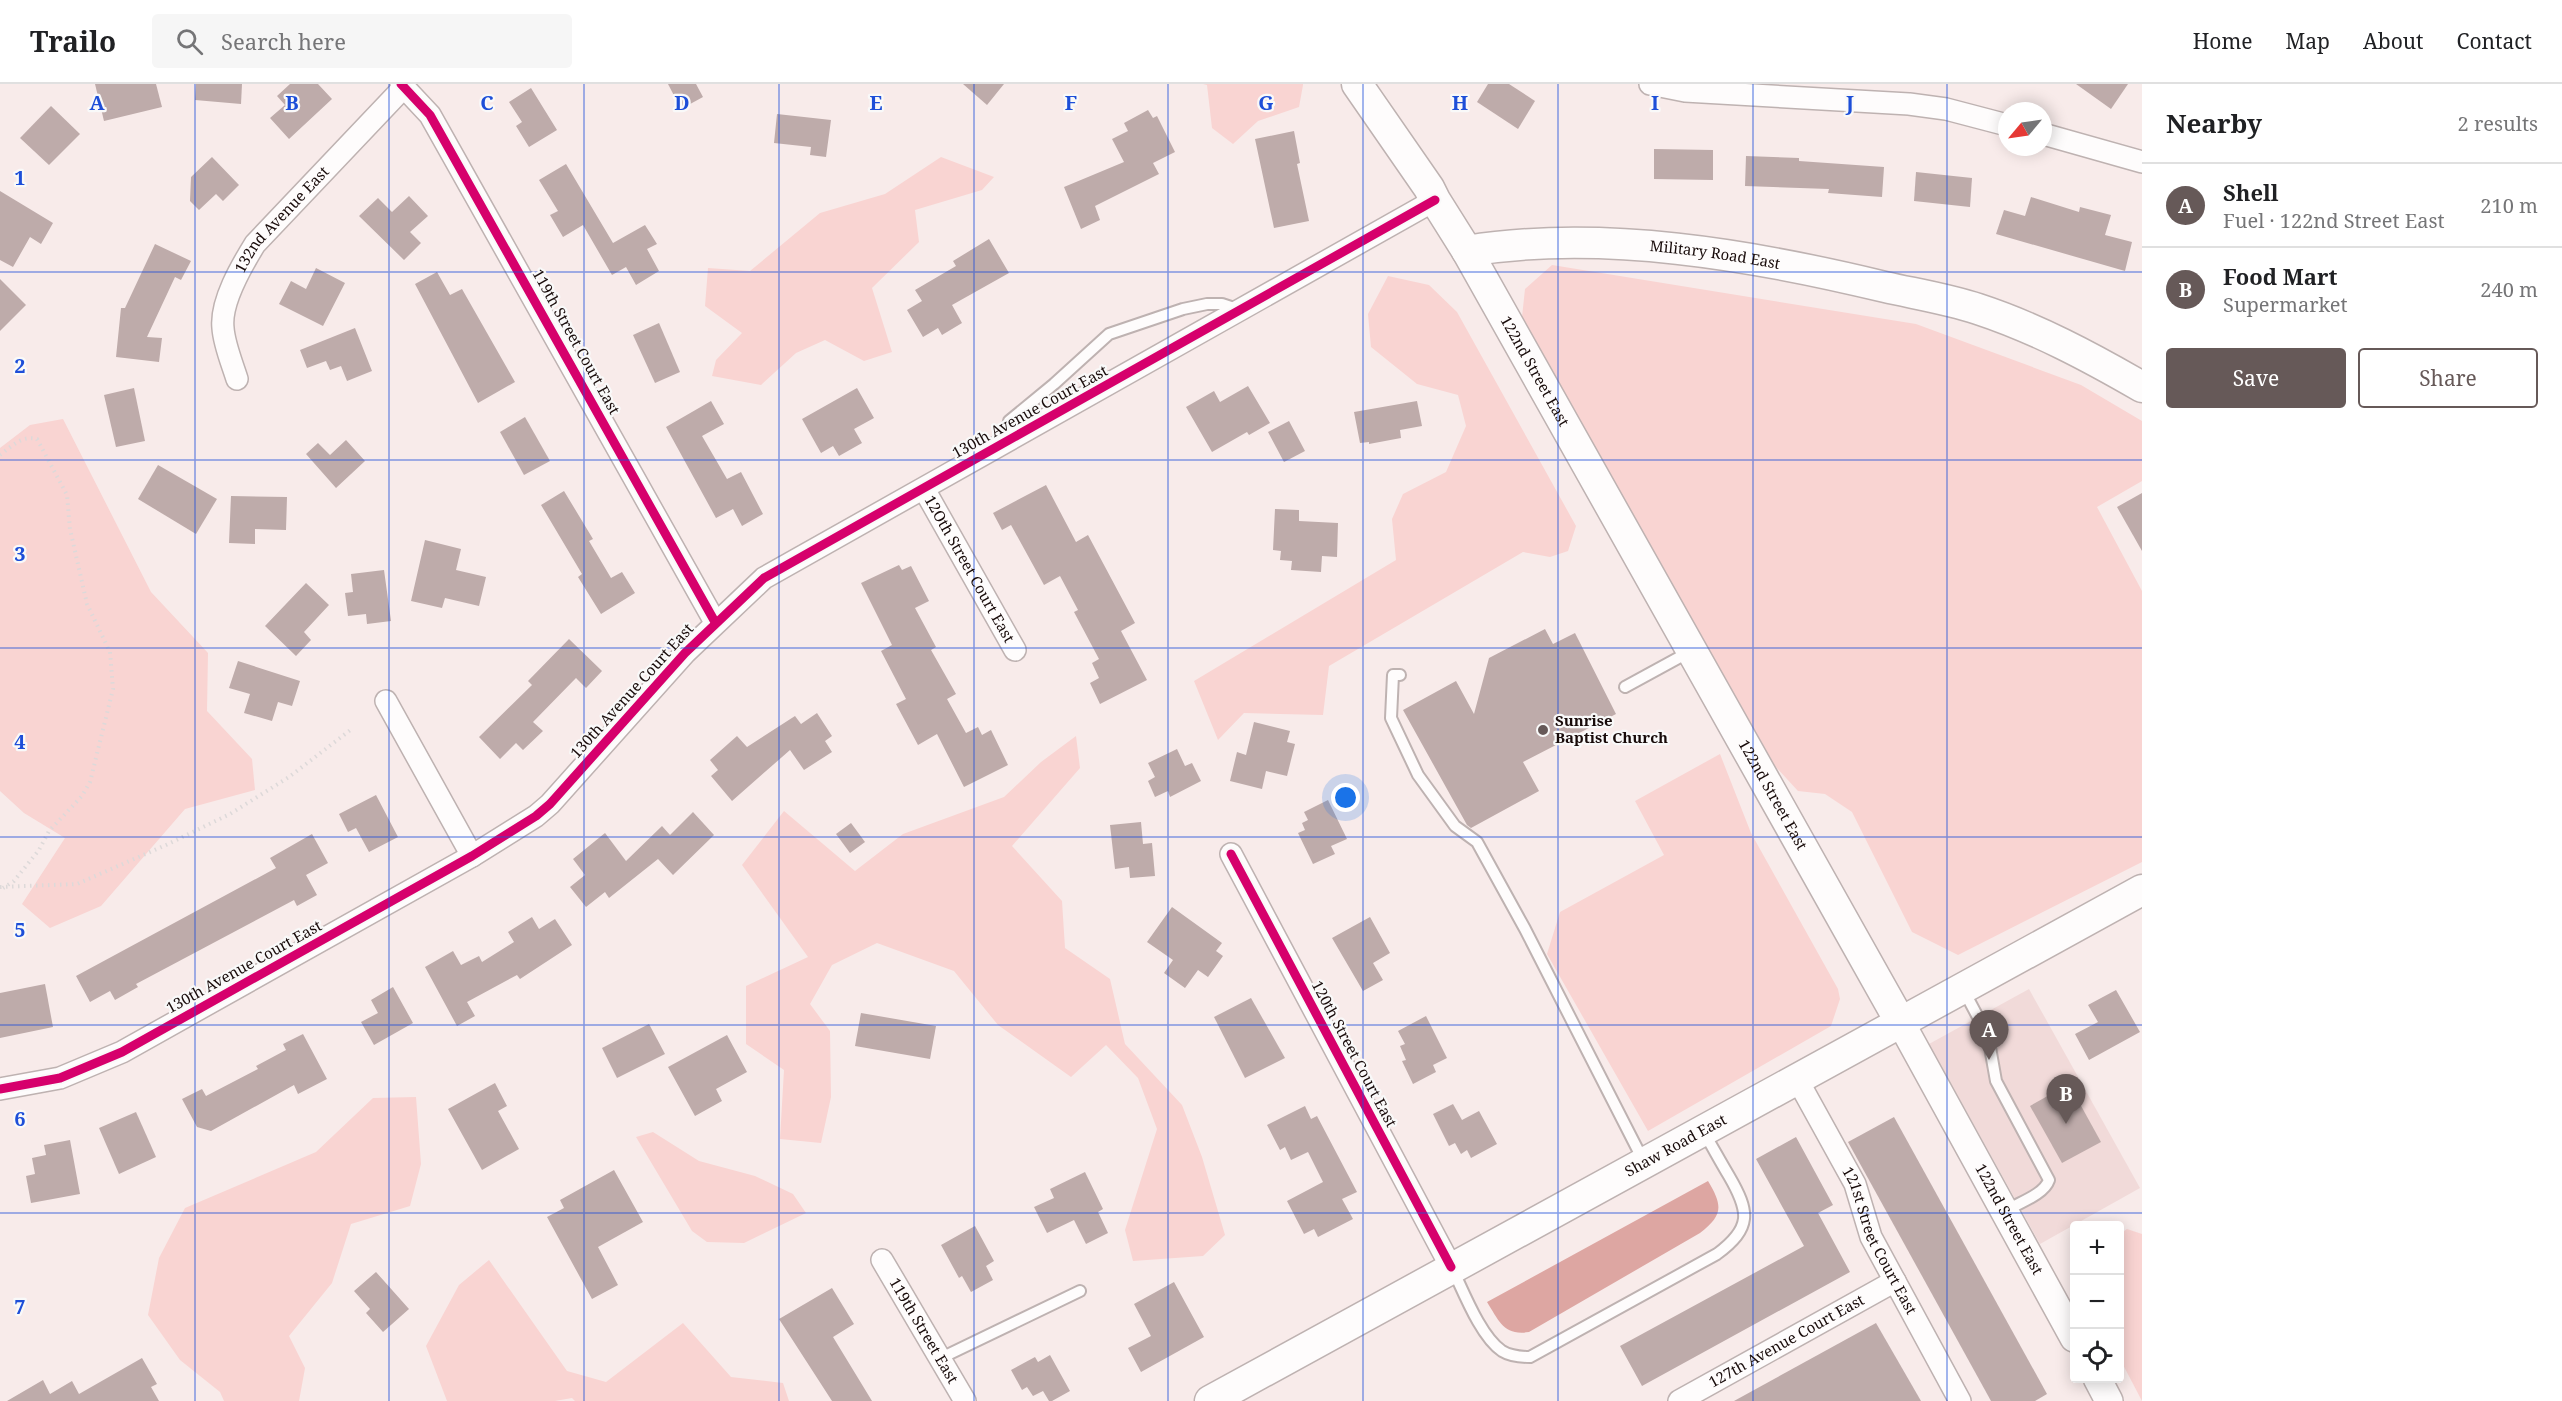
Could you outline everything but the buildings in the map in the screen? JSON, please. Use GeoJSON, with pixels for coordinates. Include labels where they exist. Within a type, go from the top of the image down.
{"type":"FeatureCollection","features":[{"type":"Feature","properties":{"kind":"main road"},"geometry":{"type":"LineString","coordinates":[[1357,84],[1429,188],[1434,200],[1467,251]]}},
{"type":"Feature","properties":{"kind":"main road","name":"Military Road East"},"geometry":{"type":"LineString","coordinates":[[1467,251],[1512,244],[1633,244],[1701,252],[1840,277],[1978,309],[2083,353],[2142,387]]}},
{"type":"Feature","properties":{"kind":"main road","name":"122nd Street East"},"geometry":{"type":"LineString","coordinates":[[1467,251],[1901,1023]]}},
{"type":"Feature","properties":{"kind":"main road","name":"Shaw Road East"},"geometry":{"type":"LineString","coordinates":[[1210,1401],[2142,890]]}},
{"type":"Feature","properties":{"kind":"street"},"geometry":{"type":"LineString","coordinates":[[1650,84],[1686,91],[1909,104],[1946,109],[1998,123]]}},
{"type":"Feature","properties":{"kind":"street","name":"132nd Avenue East"},"geometry":{"type":"LineString","coordinates":[[237,379],[222,327],[228,298],[237,274],[255,244],[402,86]]}},
{"type":"Feature","properties":{"kind":"street","name":"119th Street Court East"},"geometry":{"type":"LineString","coordinates":[[402,86],[430,115],[716,622]]}},
{"type":"Feature","properties":{"kind":"street"},"geometry":{"type":"LineString","coordinates":[[2052,137],[2142,162]]}},
{"type":"Feature","properties":{"kind":"street","name":"130th Avenue Court East"},"geometry":{"type":"LineString","coordinates":[[0,1089],[60,1078],[122,1052],[472,856],[536,816],[550,804],[685,653],[764,578],[1434,200]]}},
{"type":"Feature","properties":{"kind":"street","name":"12Oth Street Court East"},"geometry":{"type":"LineString","coordinates":[[924,489],[1015,650]]}},
{"type":"Feature","properties":{"kind":"street"},"geometry":{"type":"LineString","coordinates":[[386,701],[472,856]]}},
{"type":"Feature","properties":{"kind":"street","name":"120th Street Court East"},"geometry":{"type":"LineString","coordinates":[[1231,854],[1451,1267]]}},
{"type":"Feature","properties":{"kind":"street","name":"122nd Street East"},"geometry":{"type":"LineString","coordinates":[[1901,1023],[2070,1331]]}},
{"type":"Feature","properties":{"kind":"street","name":"121st Street Court East"},"geometry":{"type":"LineString","coordinates":[[1797,1079],[1855,1184],[1871,1237],[1960,1401]]}},
{"type":"Feature","properties":{"kind":"street","name":"119th Street East"},"geometry":{"type":"LineString","coordinates":[[882,1260],[965,1401]]}},
{"type":"Feature","properties":{"kind":"street","name":"127th Avenue Court East"},"geometry":{"type":"LineString","coordinates":[[1679,1401],[1895,1281]]}},
{"type":"Feature","properties":{"kind":"street"},"geometry":{"type":"LineString","coordinates":[[2100,1383],[2109,1401]]}},
{"type":"Feature","properties":{"kind":"lane"},"geometry":{"type":"LineString","coordinates":[[1005,443],[1009,421],[1109,334],[1183,309],[1207,304],[1222,304],[1240,310]]}},
{"type":"Feature","properties":{"kind":"lane"},"geometry":{"type":"LineString","coordinates":[[1625,687],[1692,650]]}},
{"type":"Feature","properties":{"kind":"lane"},"geometry":{"type":"LineString","coordinates":[[1400,675],[1393,675],[1391,718],[1418,775],[1455,826],[1477,842],[1525,929],[1645,1163]]}},
{"type":"Feature","properties":{"kind":"lane"},"geometry":{"type":"LineString","coordinates":[[1963,989],[1988,1036],[1996,1081],[2049,1180],[2047,1186],[2040,1191],[2004,1211]]}},
{"type":"Feature","properties":{"kind":"lane"},"geometry":{"type":"LineString","coordinates":[[1451,1267],[1480,1323],[1503,1352],[1518,1357],[1530,1357],[1543,1350],[1717,1254],[1739,1234],[1745,1221],[1745,1209],[1740,1194],[1703,1131]]}},
{"type":"Feature","properties":{"kind":"lane"},"geometry":{"type":"LineString","coordinates":[[941,1358],[1080,1291]]}},
{"type":"Feature","properties":{"kind":"path"},"geometry":{"type":"LineString","coordinates":[[0,455],[18,441],[29,437],[37,439],[67,495],[70,529],[87,604],[111,651],[113,689],[90,782],[82,796],[49,831],[39,850],[14,881],[2,888]]}},
{"type":"Feature","properties":{"kind":"path"},"geometry":{"type":"LineString","coordinates":[[2,888],[77,884],[166,845],[230,814],[290,777],[353,728]]}},
{"type":"Feature","properties":{"kind":"shaded area"},"geometry":{"type":"Polygon","coordinates":[[[1203,84],[1303,85],[1299,107],[1258,121],[1233,144],[1212,128],[1207,85],[1203,84]]]}},
{"type":"Feature","properties":{"kind":"shaded area"},"geometry":{"type":"Polygon","coordinates":[[[941,157],[994,177],[982,190],[915,210],[919,242],[872,288],[892,352],[864,361],[825,340],[796,353],[761,385],[712,376],[716,360],[742,333],[705,306],[708,268],[750,271],[820,213],[885,194],[941,157]]]}},
{"type":"Feature","properties":{"kind":"shaded area"},"geometry":{"type":"Polygon","coordinates":[[[1552,265],[1916,324],[2081,385],[2142,421],[2142,481],[2097,507],[2142,591],[2142,862],[1958,955],[1912,932],[1852,812],[1825,794],[1798,791],[1775,766],[1522,317],[1525,289],[1552,265]]]}},
{"type":"Feature","properties":{"kind":"shaded area"},"geometry":{"type":"Polygon","coordinates":[[[1388,276],[1429,285],[1457,312],[1576,526],[1568,551],[1550,557],[1523,552],[1329,666],[1323,715],[1244,713],[1218,740],[1194,681],[1396,560],[1392,519],[1403,494],[1446,472],[1466,426],[1458,395],[1417,384],[1371,347],[1368,314],[1388,276]]]}},
{"type":"Feature","properties":{"kind":"shaded area"},"geometry":{"type":"Polygon","coordinates":[[[63,419],[151,592],[208,653],[207,711],[252,759],[255,790],[185,809],[101,906],[50,928],[22,904],[65,838],[24,813],[0,791],[0,448],[30,425],[63,419]]]}},
{"type":"Feature","properties":{"kind":"shaded area"},"geometry":{"type":"Polygon","coordinates":[[[1076,736],[1080,768],[1012,846],[1062,901],[1065,948],[1110,979],[1125,1044],[1182,1105],[1202,1157],[1225,1235],[1203,1256],[1133,1261],[1125,1230],[1157,1129],[1138,1078],[1106,1045],[1071,1077],[998,1025],[954,971],[877,943],[832,965],[810,1004],[830,1031],[831,1097],[821,1143],[780,1139],[784,1070],[746,1044],[746,986],[808,957],[742,865],[784,811],[855,871],[903,834],[1004,797],[1041,762],[1076,736]]]}},
{"type":"Feature","properties":{"kind":"shaded area"},"geometry":{"type":"Polygon","coordinates":[[[1720,754],[1751,833],[1838,989],[1840,999],[1831,1026],[1648,1131],[1547,954],[1560,912],[1664,855],[1635,801],[1720,754]]]}},
{"type":"Feature","properties":{"kind":"shaded area"},"geometry":{"type":"Polygon","coordinates":[[[2029,989],[2140,1188],[2081,1221],[2070,1221],[2070,1227],[2040,1244],[1929,1044],[2029,989]]]}},
{"type":"Feature","properties":{"kind":"shaded area"},"geometry":{"type":"Polygon","coordinates":[[[416,1097],[421,1164],[410,1206],[351,1224],[332,1283],[289,1336],[305,1368],[299,1401],[224,1401],[220,1392],[180,1360],[148,1315],[159,1258],[185,1208],[316,1152],[373,1098],[416,1097]]]}},
{"type":"Feature","properties":{"kind":"shaded area"},"geometry":{"type":"Polygon","coordinates":[[[653,1132],[699,1161],[755,1176],[793,1194],[806,1213],[744,1243],[707,1242],[692,1231],[636,1137],[653,1132]]]}},
{"type":"Feature","properties":{"kind":"shaded area"},"geometry":{"type":"Polygon","coordinates":[[[1708,1181],[1716,1197],[1718,1210],[1708,1227],[1529,1332],[1514,1332],[1503,1326],[1487,1302],[1708,1181]]]}},
{"type":"Feature","properties":{"kind":"shaded area"},"geometry":{"type":"Polygon","coordinates":[[[2127,1229],[2142,1234],[2142,1401],[2124,1367],[2124,1231],[2127,1229]]]}},
{"type":"Feature","properties":{"kind":"shaded area"},"geometry":{"type":"Polygon","coordinates":[[[489,1260],[567,1371],[606,1382],[683,1323],[731,1377],[783,1383],[789,1401],[575,1401],[572,1398],[555,1401],[447,1401],[426,1346],[459,1285],[489,1260]]]}},
{"type":"Feature","properties":{"kind":"cycle path"},"geometry":{"type":"LineString","coordinates":[[401,84],[430,115],[715,622]]}},
{"type":"Feature","properties":{"kind":"cycle path"},"geometry":{"type":"LineString","coordinates":[[0,1089],[60,1078],[122,1052],[472,856],[536,816],[550,804],[685,653],[764,578],[1435,200]]}},
{"type":"Feature","properties":{"kind":"cycle path"},"geometry":{"type":"LineString","coordinates":[[1231,854],[1451,1267]]}},
{"type":"Feature","properties":{"kind":"place","name":"Sunrise Baptist Church"},"geometry":{"type":"Point","coordinates":[1543,730]}},
{"type":"Feature","properties":{"kind":"place","name":"Shell"},"geometry":{"type":"Point","coordinates":[1989,1060]}},
{"type":"Feature","properties":{"kind":"place","name":"Food Mart"},"geometry":{"type":"Point","coordinates":[2066,1124]}}]}
